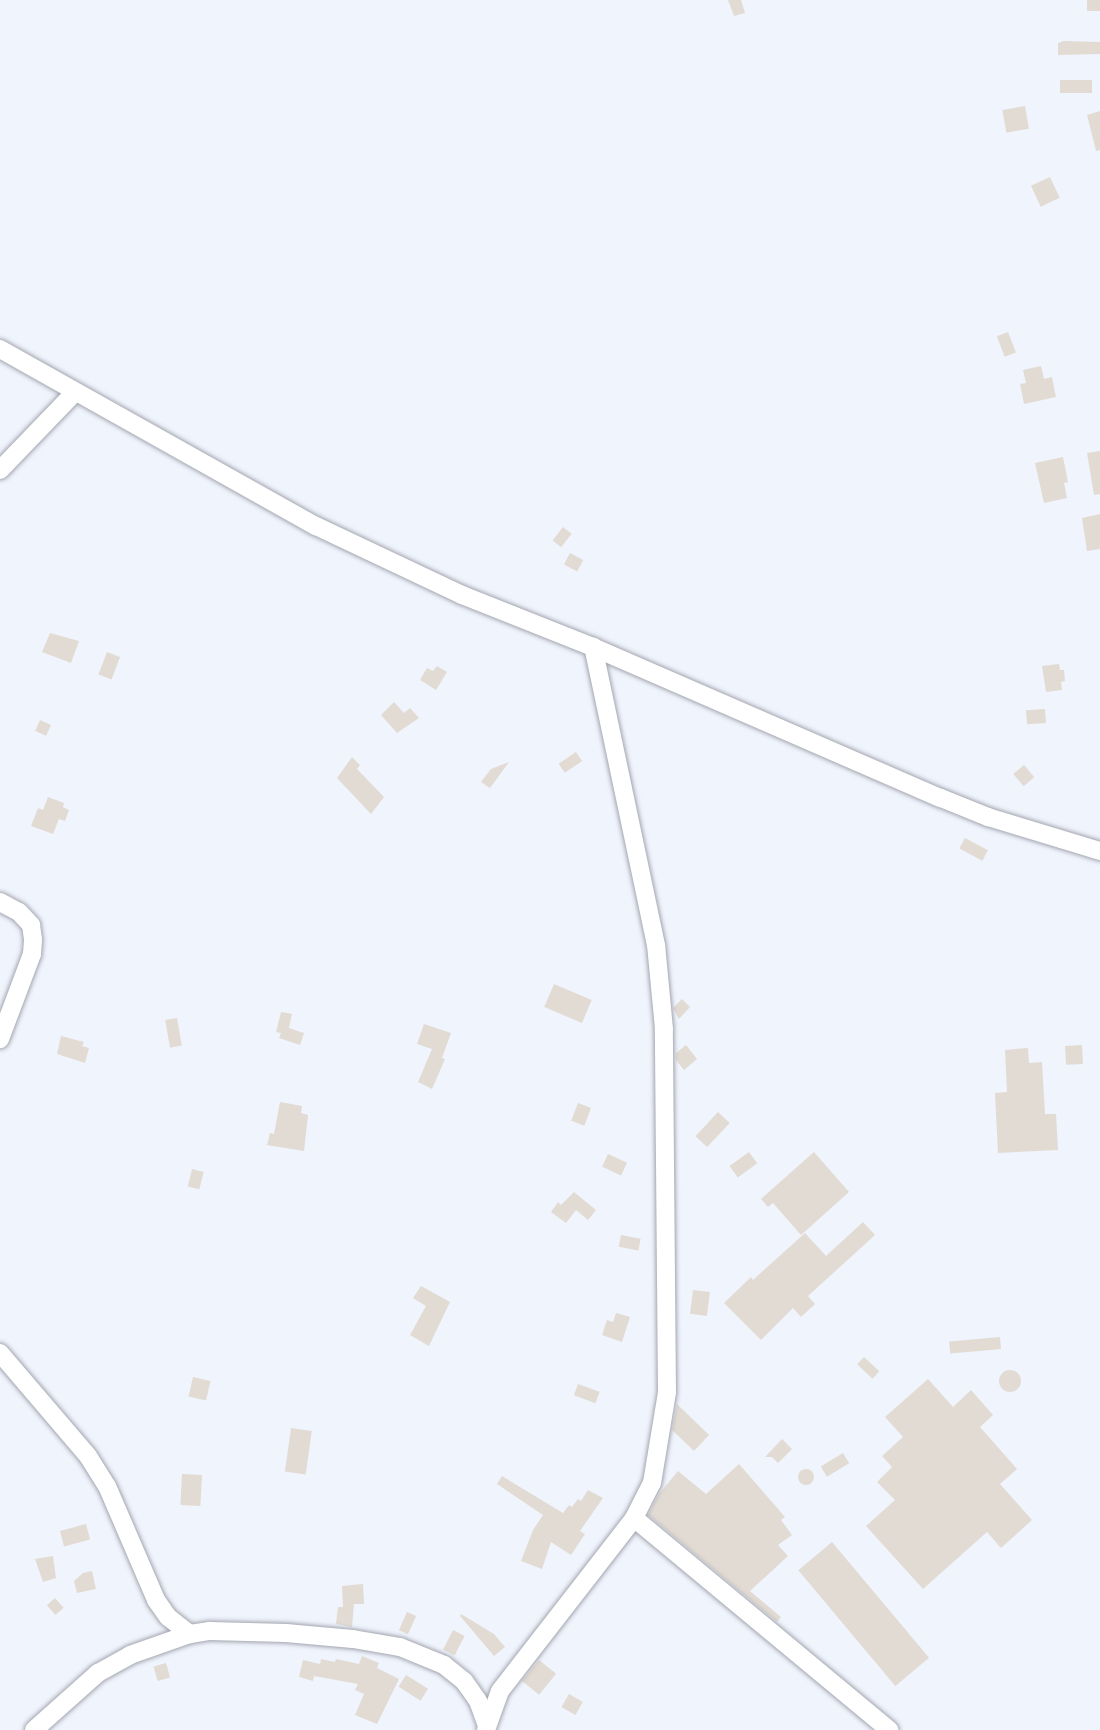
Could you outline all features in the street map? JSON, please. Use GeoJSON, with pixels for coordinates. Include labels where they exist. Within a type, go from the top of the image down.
{"type":"FeatureCollection","features":[{"type":"Feature","properties":{"kind":"street"},"geometry":{"type":"LineString","coordinates":[[0,349],[316,526],[462,594],[593,647],[988,817],[1100,851]]}},
{"type":"Feature","properties":{"kind":"street"},"geometry":{"type":"LineString","coordinates":[[0,470],[75,391]]}},
{"type":"Feature","properties":{"kind":"street"},"geometry":{"type":"LineString","coordinates":[[486,1727],[500,1691],[634,1518],[652,1483],[667,1392],[664,1030],[656,945],[593,647]]}},
{"type":"Feature","properties":{"kind":"street"},"geometry":{"type":"LineString","coordinates":[[0,902],[25,918],[31,925],[33,940],[32,954],[0,1039]]}},
{"type":"Feature","properties":{"kind":"street"},"geometry":{"type":"LineString","coordinates":[[0,1353],[88,1456],[107,1486],[156,1600],[169,1617],[190,1634]]}},
{"type":"Feature","properties":{"kind":"street"},"geometry":{"type":"LineString","coordinates":[[634,1518],[889,1730]]}},
{"type":"Feature","properties":{"kind":"street"},"geometry":{"type":"LineString","coordinates":[[34,1730],[98,1673],[130,1656],[190,1634],[210,1631],[286,1633],[353,1639],[400,1647],[444,1665],[464,1681],[478,1701],[486,1727]]}},
{"type":"Feature","properties":{"kind":"building"},"geometry":{"type":"Polygon","coordinates":[[[728,0],[741,0],[745,13],[734,16],[728,0]]]}},
{"type":"Feature","properties":{"kind":"building"},"geometry":{"type":"Polygon","coordinates":[[[1087,0],[1100,0],[1100,11],[1087,11],[1087,0]]]}},
{"type":"Feature","properties":{"kind":"building"},"geometry":{"type":"Polygon","coordinates":[[[1100,42],[1100,54],[1058,55],[1058,43],[1100,42]]]}},
{"type":"Feature","properties":{"kind":"building"},"geometry":{"type":"Polygon","coordinates":[[[1060,80],[1092,80],[1092,93],[1060,93],[1060,80]]]}},
{"type":"Feature","properties":{"kind":"building"},"geometry":{"type":"Polygon","coordinates":[[[1025,106],[1029,129],[1006,133],[1002,110],[1025,106]]]}},
{"type":"Feature","properties":{"kind":"building"},"geometry":{"type":"Polygon","coordinates":[[[1100,111],[1100,150],[1096,151],[1087,115],[1100,111]]]}},
{"type":"Feature","properties":{"kind":"building"},"geometry":{"type":"Polygon","coordinates":[[[1050,177],[1060,198],[1041,207],[1031,186],[1050,177]]]}},
{"type":"Feature","properties":{"kind":"building"},"geometry":{"type":"Polygon","coordinates":[[[1008,332],[1016,353],[1005,357],[997,336],[1008,332]]]}},
{"type":"Feature","properties":{"kind":"building"},"geometry":{"type":"Polygon","coordinates":[[[1041,366],[1044,379],[1052,377],[1056,397],[1024,404],[1020,384],[1026,383],[1023,370],[1041,366]]]}},
{"type":"Feature","properties":{"kind":"building"},"geometry":{"type":"Polygon","coordinates":[[[1100,451],[1100,494],[1094,495],[1087,453],[1100,451]]]}},
{"type":"Feature","properties":{"kind":"building"},"geometry":{"type":"Polygon","coordinates":[[[1063,457],[1068,482],[1064,483],[1067,498],[1044,503],[1035,463],[1063,457]]]}},
{"type":"Feature","properties":{"kind":"building"},"geometry":{"type":"Polygon","coordinates":[[[1100,514],[1100,549],[1087,551],[1082,518],[1100,514]]]}},
{"type":"Feature","properties":{"kind":"building"},"geometry":{"type":"Polygon","coordinates":[[[563,527],[572,534],[561,547],[553,540],[563,527]]]}},
{"type":"Feature","properties":{"kind":"building"},"geometry":{"type":"Polygon","coordinates":[[[570,553],[583,560],[577,572],[564,564],[570,553]]]}},
{"type":"Feature","properties":{"kind":"building"},"geometry":{"type":"Polygon","coordinates":[[[50,633],[79,641],[71,663],[42,652],[50,633]]]}},
{"type":"Feature","properties":{"kind":"building"},"geometry":{"type":"Polygon","coordinates":[[[107,652],[120,657],[111,679],[98,674],[107,652]]]}},
{"type":"Feature","properties":{"kind":"building"},"geometry":{"type":"Polygon","coordinates":[[[1059,664],[1060,670],[1064,670],[1062,690],[1046,692],[1042,666],[1059,664]]]}},
{"type":"Feature","properties":{"kind":"building"},"geometry":{"type":"Polygon","coordinates":[[[437,666],[447,672],[436,690],[420,680],[427,668],[433,671],[437,666]]]}},
{"type":"Feature","properties":{"kind":"building"},"geometry":{"type":"Polygon","coordinates":[[[394,702],[404,713],[410,708],[419,718],[397,733],[381,715],[394,702]]]}},
{"type":"Feature","properties":{"kind":"building"},"geometry":{"type":"Polygon","coordinates":[[[1045,709],[1046,723],[1027,724],[1026,710],[1045,709]]]}},
{"type":"Feature","properties":{"kind":"building"},"geometry":{"type":"Polygon","coordinates":[[[40,720],[51,725],[46,736],[35,731],[40,720]]]}},
{"type":"Feature","properties":{"kind":"building"},"geometry":{"type":"Polygon","coordinates":[[[576,752],[582,761],[565,773],[559,764],[576,752]]]}},
{"type":"Feature","properties":{"kind":"building"},"geometry":{"type":"Polygon","coordinates":[[[352,757],[360,765],[357,769],[384,797],[371,814],[337,778],[352,757]]]}},
{"type":"Feature","properties":{"kind":"building"},"geometry":{"type":"Polygon","coordinates":[[[509,762],[490,788],[481,782],[491,769],[509,762]]]}},
{"type":"Feature","properties":{"kind":"building"},"geometry":{"type":"Polygon","coordinates":[[[1024,765],[1034,777],[1024,786],[1013,774],[1024,765]]]}},
{"type":"Feature","properties":{"kind":"building"},"geometry":{"type":"Polygon","coordinates":[[[48,797],[64,803],[63,807],[69,810],[65,821],[59,819],[53,834],[31,826],[38,808],[43,810],[48,797]]]}},
{"type":"Feature","properties":{"kind":"building"},"geometry":{"type":"Polygon","coordinates":[[[965,838],[988,850],[982,861],[959,849],[965,838]]]}},
{"type":"Feature","properties":{"kind":"building"},"geometry":{"type":"Polygon","coordinates":[[[554,984],[592,1000],[582,1023],[544,1007],[554,984]]]}},
{"type":"Feature","properties":{"kind":"building"},"geometry":{"type":"Polygon","coordinates":[[[682,999],[690,1007],[679,1019],[673,1008],[682,999]]]}},
{"type":"Feature","properties":{"kind":"building"},"geometry":{"type":"Polygon","coordinates":[[[281,1012],[292,1014],[289,1028],[304,1033],[300,1045],[279,1038],[281,1033],[276,1032],[281,1012]]]}},
{"type":"Feature","properties":{"kind":"building"},"geometry":{"type":"Polygon","coordinates":[[[177,1018],[182,1046],[170,1048],[165,1020],[177,1018]]]}},
{"type":"Feature","properties":{"kind":"building"},"geometry":{"type":"Polygon","coordinates":[[[424,1024],[451,1033],[442,1058],[445,1059],[432,1089],[418,1082],[432,1049],[417,1044],[424,1024]]]}},
{"type":"Feature","properties":{"kind":"building"},"geometry":{"type":"Polygon","coordinates":[[[61,1036],[84,1042],[82,1046],[89,1048],[85,1063],[57,1054],[61,1036]]]}},
{"type":"Feature","properties":{"kind":"building"},"geometry":{"type":"Polygon","coordinates":[[[686,1045],[697,1059],[684,1070],[676,1060],[676,1053],[686,1045]]]}},
{"type":"Feature","properties":{"kind":"building"},"geometry":{"type":"Polygon","coordinates":[[[1082,1045],[1083,1064],[1066,1065],[1065,1046],[1082,1045]]]}},
{"type":"Feature","properties":{"kind":"building"},"geometry":{"type":"Polygon","coordinates":[[[1028,1048],[1029,1063],[1042,1062],[1045,1114],[1056,1114],[1058,1150],[998,1153],[995,1093],[1007,1092],[1005,1050],[1028,1048]]]}},
{"type":"Feature","properties":{"kind":"building"},"geometry":{"type":"Polygon","coordinates":[[[280,1102],[302,1106],[301,1113],[308,1115],[304,1151],[267,1145],[270,1133],[274,1134],[280,1102]]]}},
{"type":"Feature","properties":{"kind":"building"},"geometry":{"type":"Polygon","coordinates":[[[578,1103],[591,1108],[584,1126],[571,1121],[578,1103]]]}},
{"type":"Feature","properties":{"kind":"building"},"geometry":{"type":"Polygon","coordinates":[[[718,1112],[730,1123],[707,1147],[695,1136],[718,1112]]]}},
{"type":"Feature","properties":{"kind":"building"},"geometry":{"type":"Polygon","coordinates":[[[749,1152],[757,1163],[738,1177],[730,1166],[749,1152]]]}},
{"type":"Feature","properties":{"kind":"building"},"geometry":{"type":"Polygon","coordinates":[[[814,1152],[849,1192],[801,1235],[773,1203],[768,1207],[761,1199],[814,1152]]]}},
{"type":"Feature","properties":{"kind":"building"},"geometry":{"type":"Polygon","coordinates":[[[608,1154],[627,1163],[621,1176],[602,1167],[608,1154]]]}},
{"type":"Feature","properties":{"kind":"building"},"geometry":{"type":"Polygon","coordinates":[[[192,1169],[204,1172],[199,1189],[188,1186],[192,1169]]]}},
{"type":"Feature","properties":{"kind":"building"},"geometry":{"type":"Polygon","coordinates":[[[574,1192],[596,1210],[588,1220],[576,1210],[566,1223],[551,1212],[558,1202],[561,1205],[574,1192]]]}},
{"type":"Feature","properties":{"kind":"building"},"geometry":{"type":"Polygon","coordinates":[[[863,1222],[875,1235],[808,1296],[815,1304],[801,1317],[793,1308],[761,1340],[724,1303],[805,1233],[826,1256],[863,1222]]]}},
{"type":"Feature","properties":{"kind":"building"},"geometry":{"type":"Polygon","coordinates":[[[621,1235],[641,1239],[638,1251],[619,1247],[621,1235]]]}},
{"type":"Feature","properties":{"kind":"building"},"geometry":{"type":"Polygon","coordinates":[[[421,1286],[450,1302],[429,1346],[410,1335],[426,1306],[413,1298],[421,1286]]]}},
{"type":"Feature","properties":{"kind":"building"},"geometry":{"type":"Polygon","coordinates":[[[693,1290],[710,1292],[707,1316],[690,1314],[693,1290]]]}},
{"type":"Feature","properties":{"kind":"building"},"geometry":{"type":"Polygon","coordinates":[[[616,1313],[630,1317],[622,1342],[602,1335],[607,1320],[613,1322],[616,1313]]]}},
{"type":"Feature","properties":{"kind":"building"},"geometry":{"type":"Polygon","coordinates":[[[1000,1337],[1001,1349],[950,1353],[949,1341],[1000,1337]]]}},
{"type":"Feature","properties":{"kind":"building"},"geometry":{"type":"Polygon","coordinates":[[[864,1357],[879,1371],[873,1379],[857,1364],[864,1357]]]}},
{"type":"Feature","properties":{"kind":"building"},"geometry":{"type":"Polygon","coordinates":[[[1006,1370],[1014,1370],[1021,1377],[1021,1385],[1014,1392],[1006,1392],[999,1385],[999,1377],[1006,1370]]]}},
{"type":"Feature","properties":{"kind":"building"},"geometry":{"type":"Polygon","coordinates":[[[193,1377],[211,1381],[206,1401],[189,1396],[193,1377]]]}},
{"type":"Feature","properties":{"kind":"building"},"geometry":{"type":"Polygon","coordinates":[[[928,1379],[953,1407],[971,1390],[993,1415],[980,1427],[1017,1469],[1000,1484],[1032,1520],[1001,1548],[987,1532],[923,1589],[866,1526],[895,1500],[877,1482],[892,1467],[882,1456],[903,1437],[885,1417],[928,1379]]]}},
{"type":"Feature","properties":{"kind":"building"},"geometry":{"type":"Polygon","coordinates":[[[578,1384],[600,1392],[596,1403],[574,1395],[578,1384]]]}},
{"type":"Feature","properties":{"kind":"building"},"geometry":{"type":"Polygon","coordinates":[[[677,1404],[709,1435],[694,1451],[672,1430],[677,1404]]]}},
{"type":"Feature","properties":{"kind":"building"},"geometry":{"type":"Polygon","coordinates":[[[291,1428],[312,1431],[306,1474],[285,1472],[291,1428]]]}},
{"type":"Feature","properties":{"kind":"building"},"geometry":{"type":"Polygon","coordinates":[[[782,1439],[792,1449],[778,1463],[772,1457],[765,1457],[782,1439]]]}},
{"type":"Feature","properties":{"kind":"building"},"geometry":{"type":"Polygon","coordinates":[[[843,1453],[849,1463],[827,1477],[821,1466],[843,1453]]]}},
{"type":"Feature","properties":{"kind":"building"},"geometry":{"type":"Polygon","coordinates":[[[739,1464],[785,1517],[781,1520],[792,1535],[778,1545],[788,1556],[750,1591],[781,1617],[777,1622],[648,1515],[659,1494],[678,1471],[706,1494],[739,1464]]]}},
{"type":"Feature","properties":{"kind":"building"},"geometry":{"type":"Polygon","coordinates":[[[806,1469],[814,1477],[806,1485],[798,1477],[806,1469]]]}},
{"type":"Feature","properties":{"kind":"building"},"geometry":{"type":"Polygon","coordinates":[[[182,1474],[202,1475],[200,1506],[180,1505],[182,1474]]]}},
{"type":"Feature","properties":{"kind":"building"},"geometry":{"type":"Polygon","coordinates":[[[502,1476],[563,1513],[578,1499],[581,1501],[588,1490],[603,1498],[580,1531],[585,1534],[571,1555],[551,1542],[542,1569],[521,1561],[533,1530],[543,1515],[497,1484],[502,1476]]]}},
{"type":"Feature","properties":{"kind":"building"},"geometry":{"type":"Polygon","coordinates":[[[86,1524],[90,1539],[64,1546],[60,1531],[86,1524]]]}},
{"type":"Feature","properties":{"kind":"building"},"geometry":{"type":"Polygon","coordinates":[[[832,1542],[929,1658],[895,1686],[798,1570],[832,1542]]]}},
{"type":"Feature","properties":{"kind":"building"},"geometry":{"type":"Polygon","coordinates":[[[53,1556],[56,1578],[43,1582],[35,1559],[53,1556]]]}},
{"type":"Feature","properties":{"kind":"building"},"geometry":{"type":"Polygon","coordinates":[[[92,1571],[96,1589],[77,1593],[74,1581],[83,1573],[92,1571]]]}},
{"type":"Feature","properties":{"kind":"building"},"geometry":{"type":"Polygon","coordinates":[[[363,1584],[364,1604],[354,1604],[352,1627],[336,1624],[338,1607],[343,1607],[342,1586],[363,1584]]]}},
{"type":"Feature","properties":{"kind":"building"},"geometry":{"type":"Polygon","coordinates":[[[55,1598],[64,1608],[56,1615],[47,1605],[55,1598]]]}},
{"type":"Feature","properties":{"kind":"building"},"geometry":{"type":"Polygon","coordinates":[[[407,1612],[416,1616],[408,1634],[399,1630],[407,1612]]]}},
{"type":"Feature","properties":{"kind":"building"},"geometry":{"type":"Polygon","coordinates":[[[461,1614],[494,1634],[505,1647],[494,1656],[461,1614]]]}},
{"type":"Feature","properties":{"kind":"building"},"geometry":{"type":"Polygon","coordinates":[[[453,1630],[465,1636],[455,1656],[443,1650],[453,1630]]]}},
{"type":"Feature","properties":{"kind":"building"},"geometry":{"type":"Polygon","coordinates":[[[362,1656],[379,1663],[377,1668],[399,1679],[377,1724],[355,1715],[364,1694],[355,1690],[358,1684],[314,1676],[313,1681],[299,1677],[303,1660],[320,1664],[321,1659],[335,1662],[336,1659],[359,1664],[362,1656]]]}},
{"type":"Feature","properties":{"kind":"building"},"geometry":{"type":"Polygon","coordinates":[[[539,1660],[556,1674],[539,1695],[522,1681],[539,1660]]]}},
{"type":"Feature","properties":{"kind":"building"},"geometry":{"type":"Polygon","coordinates":[[[166,1663],[170,1677],[158,1681],[154,1667],[166,1663]]]}},
{"type":"Feature","properties":{"kind":"building"},"geometry":{"type":"Polygon","coordinates":[[[406,1675],[428,1689],[421,1701],[399,1687],[406,1675]]]}},
{"type":"Feature","properties":{"kind":"building"},"geometry":{"type":"Polygon","coordinates":[[[569,1694],[583,1702],[575,1715],[562,1707],[569,1694]]]}}]}
